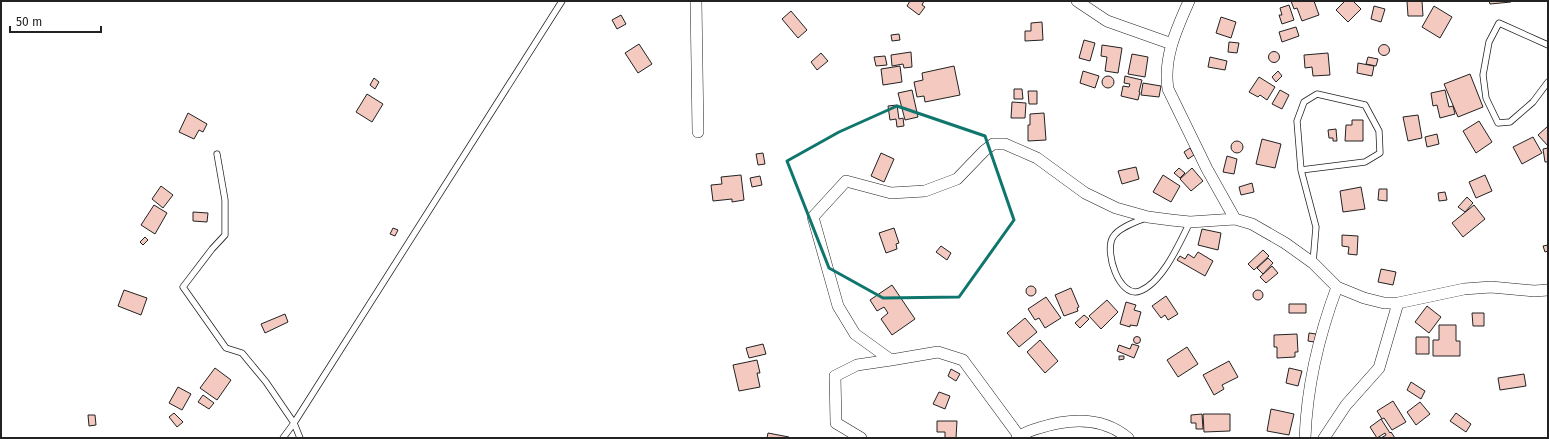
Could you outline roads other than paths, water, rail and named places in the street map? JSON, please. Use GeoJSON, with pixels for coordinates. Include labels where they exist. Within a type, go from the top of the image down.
{"type":"FeatureCollection","features":[{"type":"Feature","properties":{"kind":"street"},"geometry":{"type":"LineString","coordinates":[[696,1],[698,132]]}},
{"type":"Feature","properties":{"kind":"street"},"geometry":{"type":"LineString","coordinates":[[1077,1],[1107,21],[1172,44]]}},
{"type":"Feature","properties":{"kind":"street"},"geometry":{"type":"LineString","coordinates":[[1189,1],[1169,53],[1166,79],[1168,89],[1204,163],[1235,219]]}},
{"type":"Feature","properties":{"kind":"street"},"geometry":{"type":"LineString","coordinates":[[891,360],[855,334],[838,306],[813,217],[846,181],[891,193],[925,191],[957,179],[992,144],[1005,144],[1037,158],[1085,193],[1116,208],[1148,217],[1190,222],[1235,219],[1252,224],[1285,243],[1314,263],[1337,287],[1364,298],[1384,303],[1398,303],[1464,290],[1491,287],[1534,291],[1548,290]]}},
{"type":"Feature","properties":{"kind":"street"},"geometry":{"type":"LineString","coordinates":[[1305,438],[1306,407],[1315,360],[1326,315],[1337,287]]}},
{"type":"Feature","properties":{"kind":"street"},"geometry":{"type":"LineString","coordinates":[[1324,438],[1346,405],[1379,368],[1398,303]]}},
{"type":"Feature","properties":{"kind":"street"},"geometry":{"type":"LineString","coordinates":[[861,438],[836,423],[835,376],[857,365],[938,352],[963,360],[1018,437],[1056,422],[1083,420],[1103,424],[1121,432],[1128,438]]}},
{"type":"Feature","properties":{"kind":"lane"},"geometry":{"type":"LineString","coordinates":[[282,438],[294,423],[562,1]]}},
{"type":"Feature","properties":{"kind":"lane"},"geometry":{"type":"LineString","coordinates":[[1548,45],[1499,23],[1488,42],[1483,75],[1486,98],[1498,123],[1510,122],[1533,102],[1548,82]]}},
{"type":"Feature","properties":{"kind":"lane"},"geometry":{"type":"LineString","coordinates":[[1302,170],[1365,162],[1380,153],[1379,131],[1365,105],[1317,94],[1304,102],[1297,121],[1302,170],[1316,227],[1314,263]]}},
{"type":"Feature","properties":{"kind":"lane"},"geometry":{"type":"LineString","coordinates":[[217,154],[225,200],[225,235],[212,249],[183,288],[226,348],[242,353],[266,382],[294,423],[300,438]]}},
{"type":"Feature","properties":{"kind":"lane"},"geometry":{"type":"LineString","coordinates":[[1148,217],[1114,235],[1109,247],[1116,273],[1121,284],[1131,291],[1140,291],[1152,283],[1167,266],[1190,222]]}}]}
